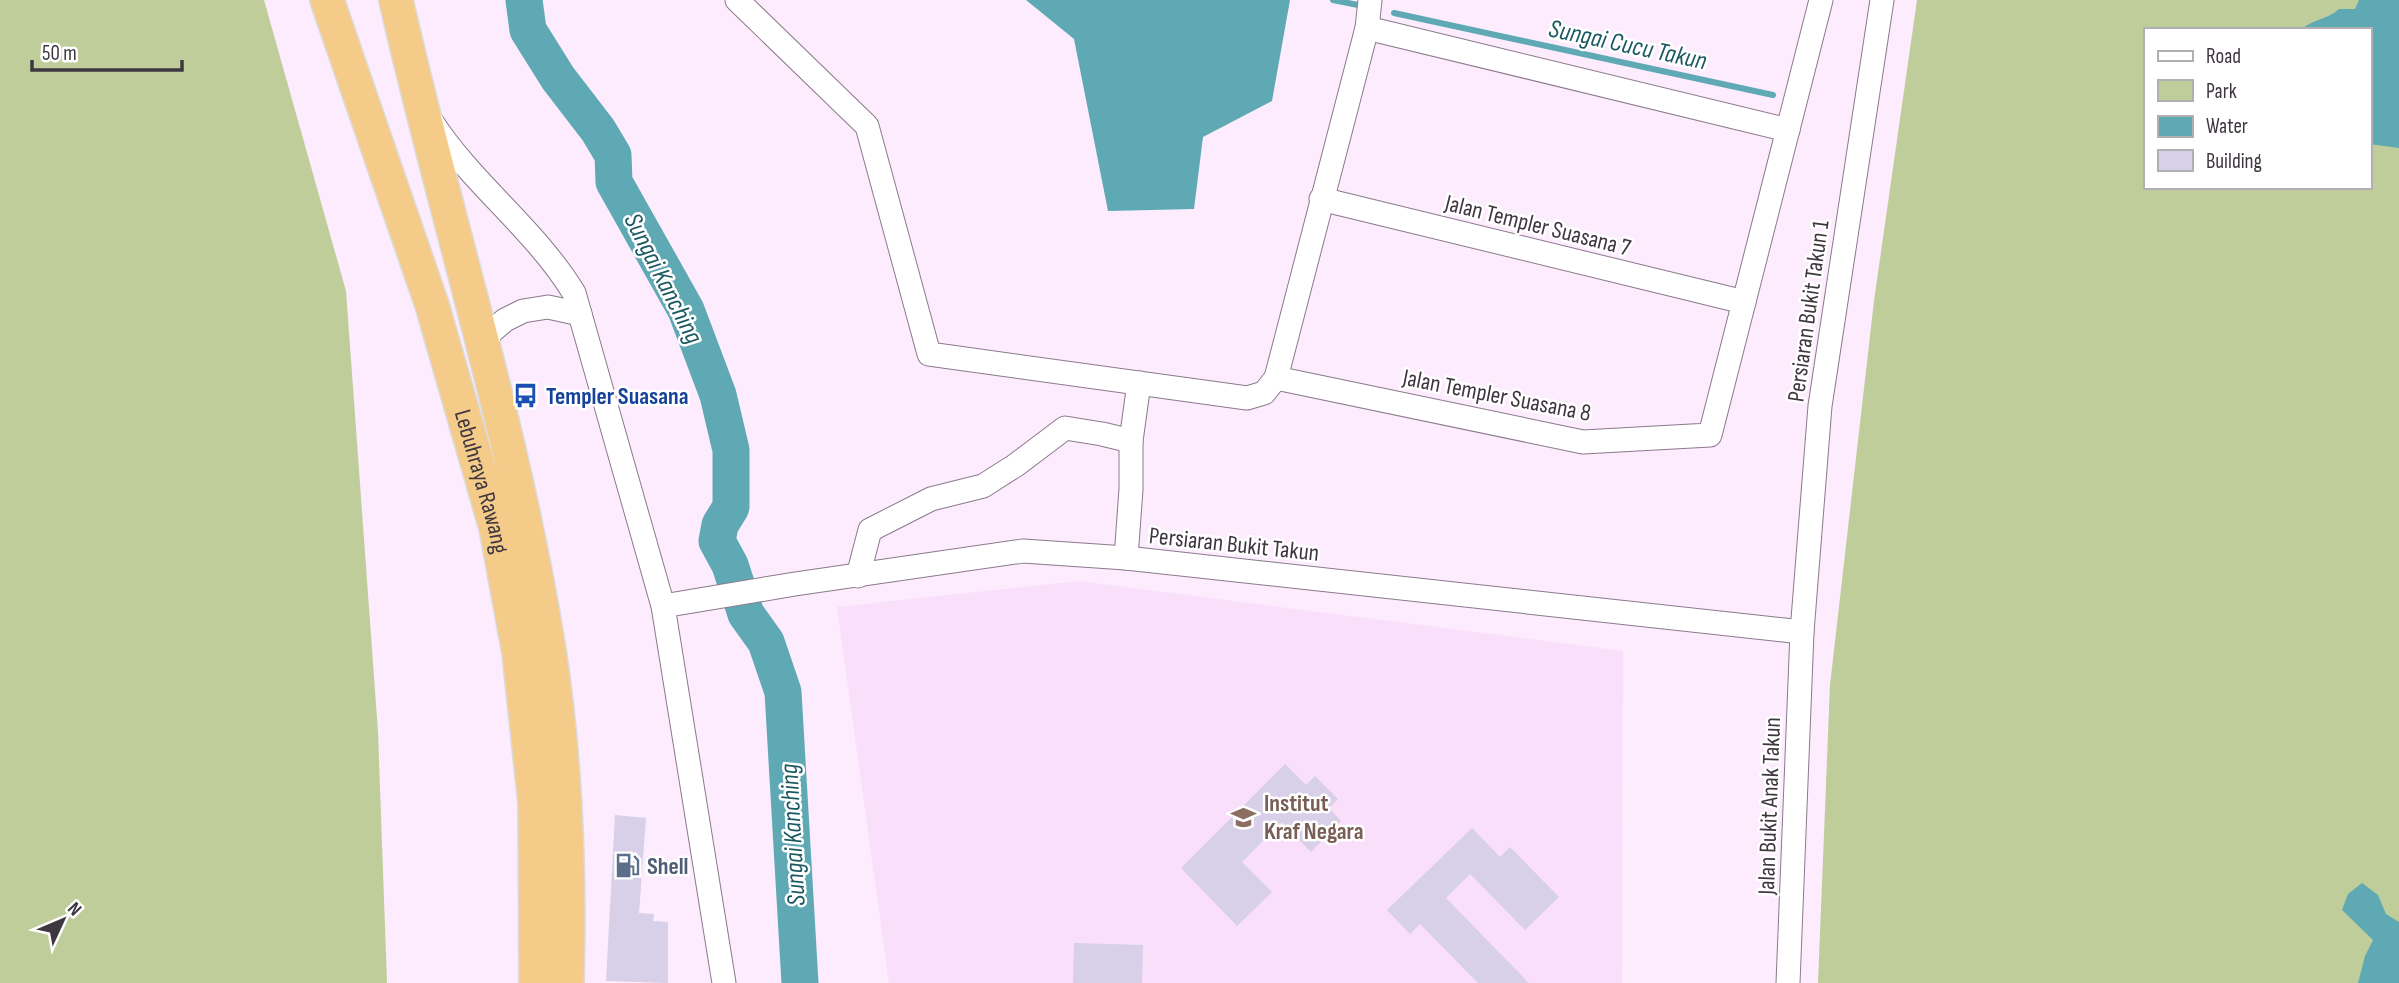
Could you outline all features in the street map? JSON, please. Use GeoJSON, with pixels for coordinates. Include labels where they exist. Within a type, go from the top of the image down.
{"type":"FeatureCollection","features":[{"type":"Feature","properties":{"kind":"highway","name":"Lebuhraya Rawang"},"geometry":{"type":"LineString","coordinates":[[327,0],[432,305],[496,528],[519,653],[535,803],[536,983]]}},
{"type":"Feature","properties":{"kind":"highway","name":"Lebuhraya Rawang"},"geometry":{"type":"LineString","coordinates":[[396,0],[419,102],[484,348],[526,527],[549,651],[566,806],[568,983]]}},
{"type":"Feature","properties":{"kind":"street"},"geometry":{"type":"LineString","coordinates":[[737,0],[867,126],[929,354],[1247,398],[1264,393],[1276,378],[1367,28],[1370,0]]}},
{"type":"Feature","properties":{"kind":"street"},"geometry":{"type":"LineString","coordinates":[[1744,302],[1821,0]]}},
{"type":"Feature","properties":{"kind":"street","name":"Persiaran Bukit Takun 1"},"geometry":{"type":"LineString","coordinates":[[1802,632],[1820,407],[1882,0]]}},
{"type":"Feature","properties":{"kind":"street"},"geometry":{"type":"LineString","coordinates":[[1367,28],[1788,130]]}},
{"type":"Feature","properties":{"kind":"street"},"geometry":{"type":"LineString","coordinates":[[419,102],[463,164],[544,250],[574,293],[663,606],[724,983]]}},
{"type":"Feature","properties":{"kind":"street","name":"Jalan Templer Suasana 7"},"geometry":{"type":"LineString","coordinates":[[1321,199],[1744,302]]}},
{"type":"Feature","properties":{"kind":"street","name":"Jalan Templer Suasana 8"},"geometry":{"type":"LineString","coordinates":[[1276,378],[1583,442],[1710,435],[1744,302]]}},
{"type":"Feature","properties":{"kind":"street"},"geometry":{"type":"LineString","coordinates":[[484,348],[491,332],[505,320],[523,311],[548,307],[580,314]]}},
{"type":"Feature","properties":{"kind":"street"},"geometry":{"type":"LineString","coordinates":[[1126,558],[1131,441],[1139,383]]}},
{"type":"Feature","properties":{"kind":"street"},"geometry":{"type":"LineString","coordinates":[[858,576],[870,530],[931,499],[983,486],[1065,428],[1131,441]]}},
{"type":"Feature","properties":{"kind":"street","name":"Persiaran Bukit Takun"},"geometry":{"type":"LineString","coordinates":[[663,606],[1023,551],[1126,558],[1802,632]]}},
{"type":"Feature","properties":{"kind":"street","name":"Jalan Bukit Anak Takun"},"geometry":{"type":"LineString","coordinates":[[1788,983],[1802,632]]}},
{"type":"Feature","properties":{"kind":"shaded area","name":"Institut Kraf Negara"},"geometry":{"type":"Polygon","coordinates":[[[1078,581],[1623,651],[1622,983],[889,983],[837,607],[1078,581]]]}},
{"type":"Feature","properties":{"kind":"green space"},"geometry":{"type":"Polygon","coordinates":[[[0,0],[264,0],[346,291],[378,732],[387,983],[0,983],[0,0]]]}},
{"type":"Feature","properties":{"kind":"green space"},"geometry":{"type":"Polygon","coordinates":[[[1917,0],[2399,0],[2399,983],[1818,983],[1830,685],[1874,301],[1917,0]]]}},
{"type":"Feature","properties":{"kind":"water"},"geometry":{"type":"Polygon","coordinates":[[[1026,0],[1290,0],[1272,101],[1203,137],[1194,209],[1108,211],[1074,39],[1026,0]]]}},
{"type":"Feature","properties":{"kind":"water"},"geometry":{"type":"Polygon","coordinates":[[[2359,0],[2399,0],[2399,148],[2371,144],[2371,28],[2304,28],[2339,9],[2355,9],[2359,0]]]}},
{"type":"Feature","properties":{"kind":"water"},"geometry":{"type":"Polygon","coordinates":[[[2362,883],[2378,895],[2386,914],[2399,922],[2399,983],[2358,983],[2365,956],[2373,940],[2342,910],[2348,894],[2362,883]]]}},
{"type":"Feature","properties":{"kind":"building"},"geometry":{"type":"Polygon","coordinates":[[[1285,764],[1306,785],[1315,776],[1338,799],[1329,808],[1341,821],[1311,852],[1282,822],[1242,862],[1272,892],[1237,926],[1181,868],[1285,764]]]}},
{"type":"Feature","properties":{"kind":"building","name":"Shell"},"geometry":{"type":"Polygon","coordinates":[[[615,815],[646,818],[639,913],[654,914],[653,921],[668,922],[668,983],[606,981],[615,815]]]}},
{"type":"Feature","properties":{"kind":"building"},"geometry":{"type":"Polygon","coordinates":[[[1472,828],[1500,857],[1510,847],[1559,897],[1525,930],[1470,874],[1446,898],[1529,983],[1478,983],[1420,924],[1410,934],[1387,910],[1472,828]]]}},
{"type":"Feature","properties":{"kind":"building"},"geometry":{"type":"Polygon","coordinates":[[[1074,943],[1143,945],[1142,983],[1073,983],[1074,943]]]}},
{"type":"Feature","properties":{"kind":"waterway","name":"Sungai Kanching"},"geometry":{"type":"LineString","coordinates":[[524,0],[528,30],[558,78],[598,130],[613,155],[614,182],[686,310],[718,395],[731,450],[731,507],[720,525],[717,541],[730,565],[746,614],[766,642],[783,692],[800,983]]}},
{"type":"Feature","properties":{"kind":"waterway","name":"Sungai Cucu Takun"},"geometry":{"type":"LineString","coordinates":[[1333,0],[1358,5]]}},
{"type":"Feature","properties":{"kind":"waterway","name":"Sungai Cucu Takun"},"geometry":{"type":"LineString","coordinates":[[1394,13],[1773,95]]}},
{"type":"Feature","properties":{"kind":"place","name":"Templer Suasana"},"geometry":{"type":"Point","coordinates":[526,396]}},
{"type":"Feature","properties":{"kind":"place","name":"Institut Kraf Negara"},"geometry":{"type":"Point","coordinates":[1244,817]}},
{"type":"Feature","properties":{"kind":"place","name":"Shell"},"geometry":{"type":"Point","coordinates":[627,866]}}]}
